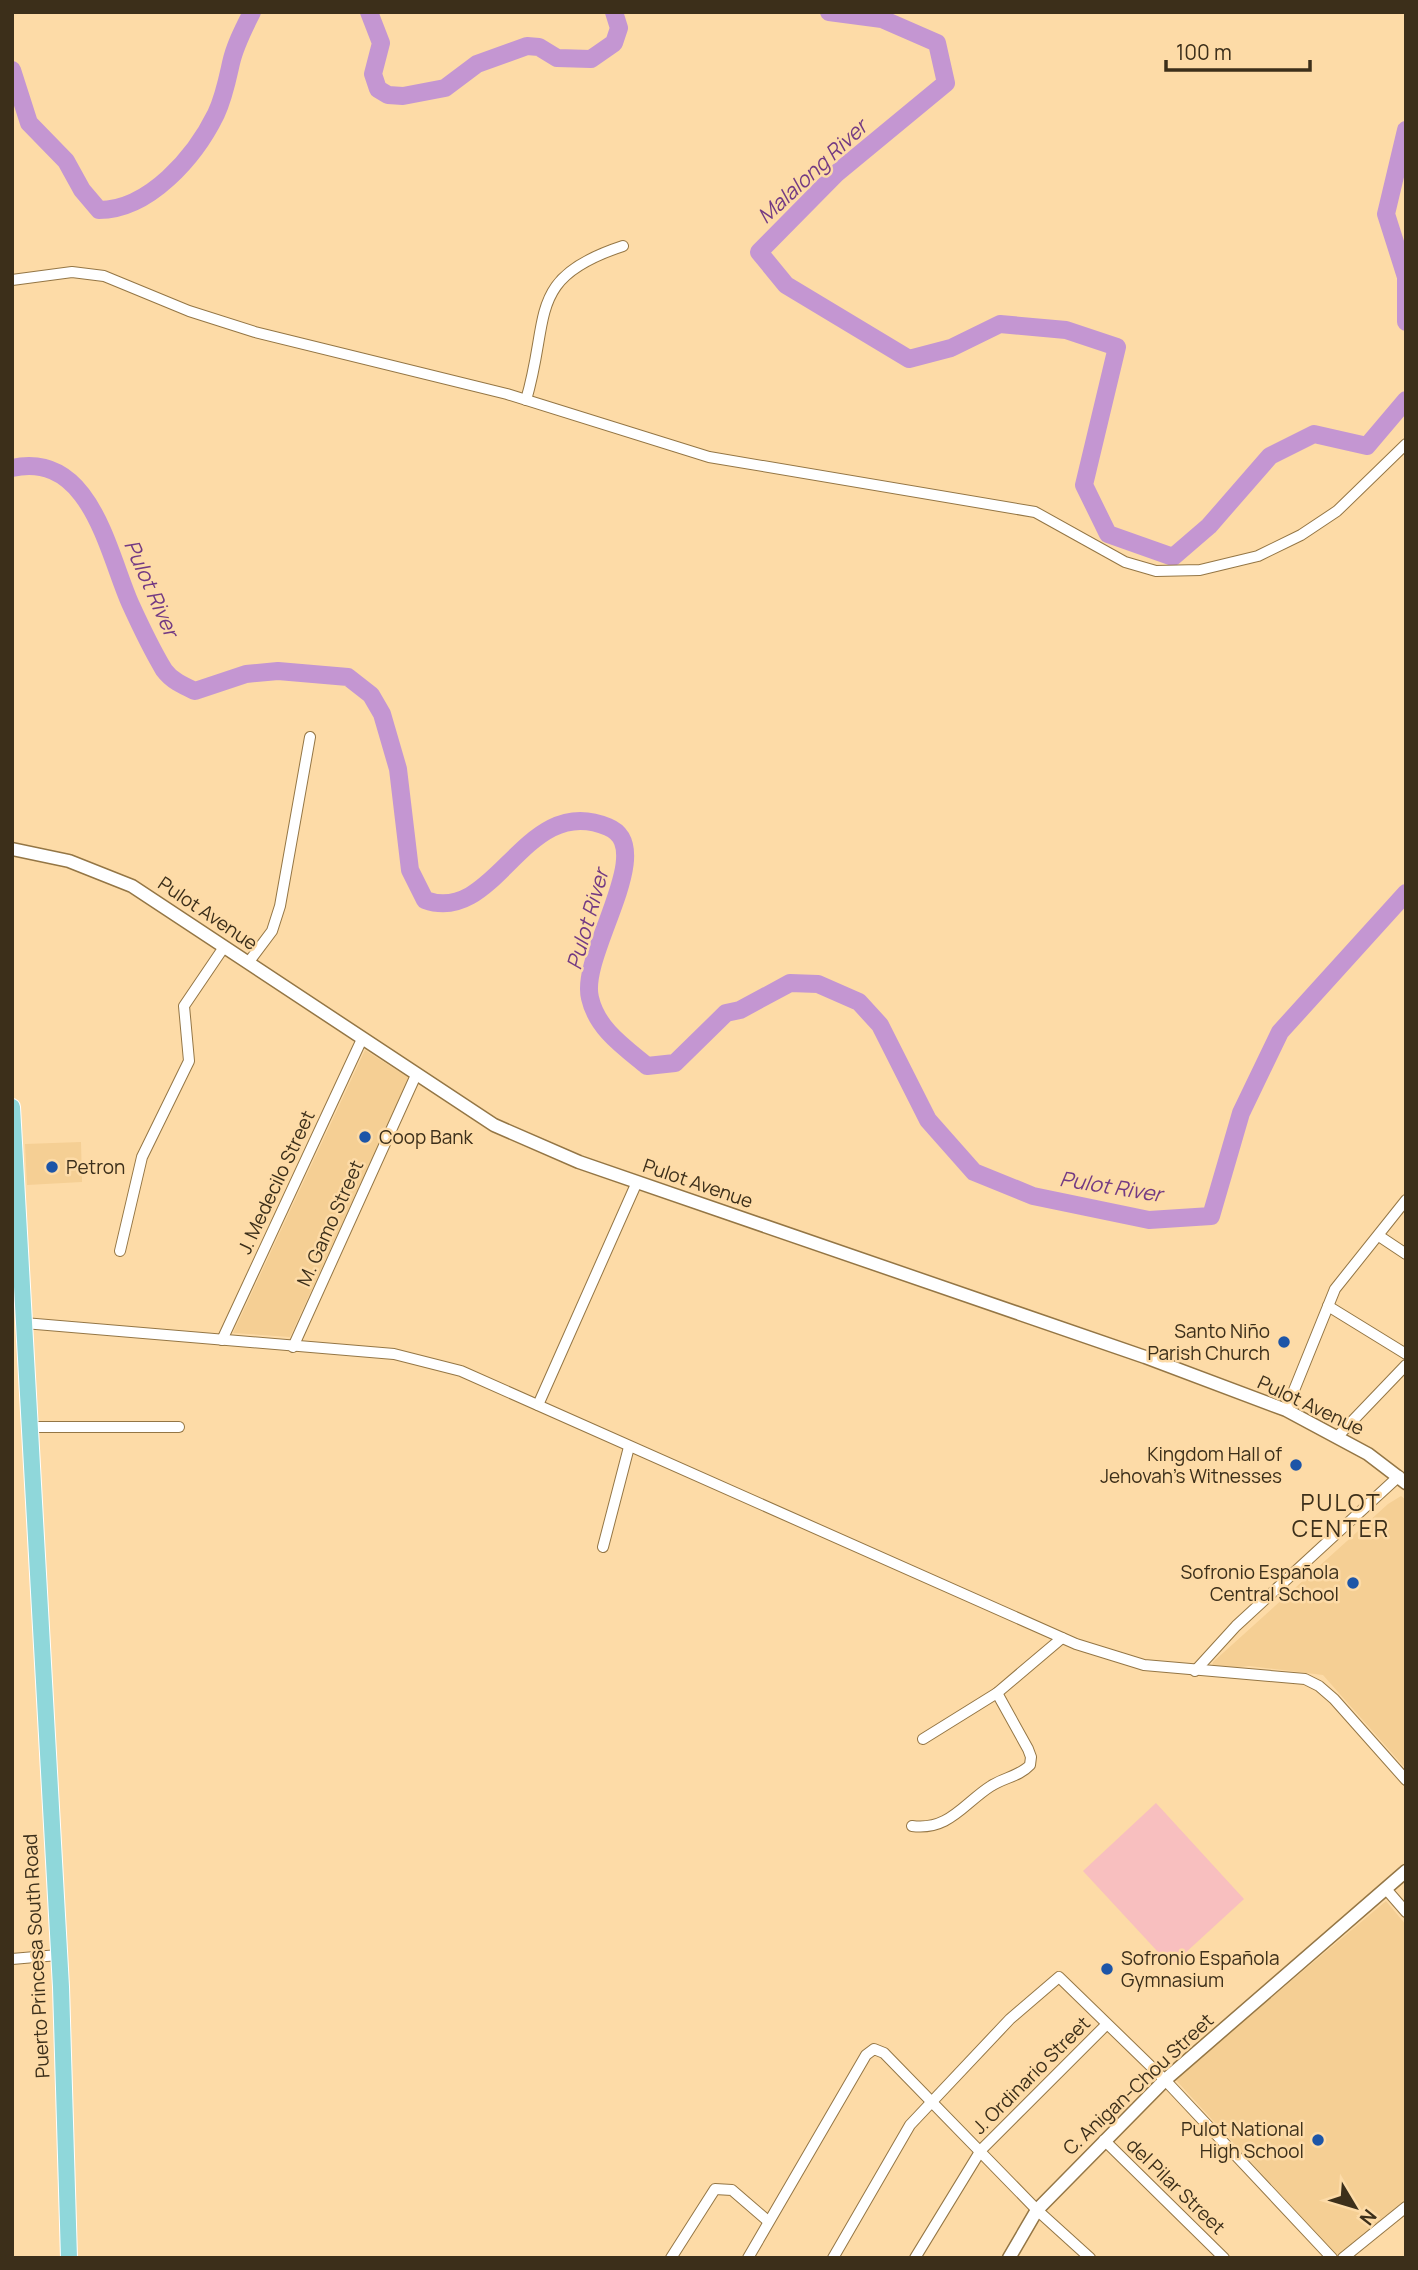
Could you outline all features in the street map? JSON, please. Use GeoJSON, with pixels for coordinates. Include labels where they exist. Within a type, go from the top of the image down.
{"type":"FeatureCollection","features":[{"type":"Feature","properties":{"kind":"main road","name":"Puerto Princesa South Road"},"geometry":{"type":"LineString","coordinates":[[12,1107],[20,1319],[29,1427],[58,1955],[69,2258]]}},
{"type":"Feature","properties":{"kind":"street"},"geometry":{"type":"LineString","coordinates":[[526,400],[550,293],[568,270],[600,253],[623,246]]}},
{"type":"Feature","properties":{"kind":"street"},"geometry":{"type":"LineString","coordinates":[[12,280],[72,272],[104,276],[188,311],[255,332],[526,400],[725,461],[1035,512],[1125,562],[1156,571],[1200,570],[1246,559],[1301,535],[1337,511],[1406,444]]}},
{"type":"Feature","properties":{"kind":"street"},"geometry":{"type":"LineString","coordinates":[[248,963],[272,931],[281,906],[310,737]]}},
{"type":"Feature","properties":{"kind":"street","name":"Pulot Avenue"},"geometry":{"type":"LineString","coordinates":[[12,849],[69,861],[113,878],[150,897],[416,1075],[520,1139],[1145,1357],[1286,1410],[1338,1436],[1402,1480]]}},
{"type":"Feature","properties":{"kind":"street"},"geometry":{"type":"LineString","coordinates":[[120,1251],[142,1157],[189,1061],[184,1006],[224,947]]}},
{"type":"Feature","properties":{"kind":"street","name":"J. Medecilo Street"},"geometry":{"type":"LineString","coordinates":[[222,1340],[362,1039]]}},
{"type":"Feature","properties":{"kind":"street","name":"M. Gamo Street"},"geometry":{"type":"LineString","coordinates":[[293,1347],[416,1075]]}},
{"type":"Feature","properties":{"kind":"street"},"geometry":{"type":"LineString","coordinates":[[538,1405],[637,1182]]}},
{"type":"Feature","properties":{"kind":"street"},"geometry":{"type":"LineString","coordinates":[[1286,1410],[1335,1289],[1406,1200]]}},
{"type":"Feature","properties":{"kind":"street"},"geometry":{"type":"LineString","coordinates":[[1379,1236],[1406,1254]]}},
{"type":"Feature","properties":{"kind":"street"},"geometry":{"type":"LineString","coordinates":[[1328,1306],[1406,1354]]}},
{"type":"Feature","properties":{"kind":"street"},"geometry":{"type":"LineString","coordinates":[[20,1319],[293,1347],[394,1354],[432,1362],[538,1405],[1062,1638],[1144,1665],[1297,1678],[1319,1686],[1406,1780]]}},
{"type":"Feature","properties":{"kind":"street"},"geometry":{"type":"LineString","coordinates":[[1338,1436],[1406,1365]]}},
{"type":"Feature","properties":{"kind":"street"},"geometry":{"type":"LineString","coordinates":[[29,1427],[179,1427]]}},
{"type":"Feature","properties":{"kind":"street"},"geometry":{"type":"LineString","coordinates":[[603,1546],[629,1447]]}},
{"type":"Feature","properties":{"kind":"street"},"geometry":{"type":"LineString","coordinates":[[1195,1671],[1236,1626],[1402,1480]]}},
{"type":"Feature","properties":{"kind":"street"},"geometry":{"type":"LineString","coordinates":[[923,1739],[997,1693],[1062,1638]]}},
{"type":"Feature","properties":{"kind":"street"},"geometry":{"type":"LineString","coordinates":[[912,1826],[932,1826],[947,1821],[992,1785],[1030,1765],[1028,1749],[997,1693]]}},
{"type":"Feature","properties":{"kind":"street","name":"C. Anigan-Chou Street"},"geometry":{"type":"LineString","coordinates":[[1009,2258],[1037,2210],[1165,2080],[1406,1871]]}},
{"type":"Feature","properties":{"kind":"street"},"geometry":{"type":"LineString","coordinates":[[1386,1889],[1406,1912]]}},
{"type":"Feature","properties":{"kind":"street"},"geometry":{"type":"LineString","coordinates":[[12,1959],[58,1955]]}},
{"type":"Feature","properties":{"kind":"street"},"geometry":{"type":"LineString","coordinates":[[833,2258],[910,2125],[1010,2019],[1059,1977],[1165,2080],[1332,2258]]}},
{"type":"Feature","properties":{"kind":"street","name":"J. Ordinario Street"},"geometry":{"type":"LineString","coordinates":[[915,2258],[981,2150],[1106,2025]]}},
{"type":"Feature","properties":{"kind":"street"},"geometry":{"type":"LineString","coordinates":[[748,2258],[866,2055],[874,2049],[884,2053],[1037,2210],[1090,2258]]}},
{"type":"Feature","properties":{"kind":"street","name":"del Pilar Street"},"geometry":{"type":"LineString","coordinates":[[1104,2140],[1224,2258]]}},
{"type":"Feature","properties":{"kind":"street"},"geometry":{"type":"LineString","coordinates":[[671,2258],[715,2189],[732,2190],[768,2221]]}},
{"type":"Feature","properties":{"kind":"street"},"geometry":{"type":"LineString","coordinates":[[1343,2258],[1406,2207]]}},
{"type":"Feature","properties":{"kind":"shaded area"},"geometry":{"type":"Polygon","coordinates":[[[365,1050],[409,1078],[290,1337],[233,1333],[365,1050]]]}},
{"type":"Feature","properties":{"kind":"shaded area"},"geometry":{"type":"Polygon","coordinates":[[[81,1142],[82,1182],[27,1185],[25,1144],[81,1142]]]}},
{"type":"Feature","properties":{"kind":"shaded area","name":"Sofronio Española Central School"},"geometry":{"type":"Polygon","coordinates":[[[1401,1496],[1406,1500],[1406,1769],[1323,1675],[1249,1666],[1211,1670],[1213,1662],[1388,1504],[1401,1496]]]}},
{"type":"Feature","properties":{"kind":"shaded area"},"geometry":{"type":"Polygon","coordinates":[[[1156,1803],[1244,1899],[1171,1966],[1083,1871],[1156,1803]]]}},
{"type":"Feature","properties":{"kind":"shaded area","name":"Pulot National High School"},"geometry":{"type":"Polygon","coordinates":[[[1386,1901],[1406,1925],[1406,2200],[1338,2257],[1175,2079],[1386,1901]]]}},
{"type":"Feature","properties":{"kind":"waterway","name":"Malalong River"},"geometry":{"type":"LineString","coordinates":[[12,70],[29,123],[66,161],[82,190],[99,210],[118,208],[152,191],[168,178],[196,147],[219,108],[235,50],[252,12]]}},
{"type":"Feature","properties":{"kind":"waterway","name":"Malalong River"},"geometry":{"type":"LineString","coordinates":[[369,12],[381,43],[373,74],[378,89],[388,95],[403,96],[445,88],[477,64],[527,46],[539,47],[557,58],[591,59],[614,43],[619,28],[614,12]]}},
{"type":"Feature","properties":{"kind":"waterway","name":"Malalong River"},"geometry":{"type":"LineString","coordinates":[[829,12],[882,19],[937,43],[946,83],[837,173],[759,252],[786,285],[909,359],[951,348],[1000,324],[1066,330],[1117,347],[1084,485],[1108,534],[1173,557],[1209,526],[1270,456],[1314,434],[1367,446],[1406,400]]}},
{"type":"Feature","properties":{"kind":"waterway","name":"Malalong River"},"geometry":{"type":"LineString","coordinates":[[1406,130],[1386,214],[1406,277],[1406,322]]}},
{"type":"Feature","properties":{"kind":"waterway","name":"Pulot River"},"geometry":{"type":"LineString","coordinates":[[12,468],[39,467],[60,474],[78,489],[92,509],[130,603],[151,646],[164,670],[178,683],[195,691],[246,674],[278,671],[348,677],[371,695],[382,714],[398,769],[410,870],[425,900],[450,903],[472,894],[532,841],[554,827],[579,821],[608,827],[621,839],[625,856],[622,879],[595,956],[590,979],[590,998],[605,1028],[647,1066],[675,1063],[726,1013],[740,1010],[790,983],[818,984],[859,1002],[880,1025],[928,1120],[974,1172],[1033,1196],[1149,1220],[1211,1216],[1241,1113],[1280,1032],[1406,893]]}},
{"type":"Feature","properties":{"kind":"place","name":"Coop Bank"},"geometry":{"type":"Point","coordinates":[365,1137]}},
{"type":"Feature","properties":{"kind":"place","name":"Petron"},"geometry":{"type":"Point","coordinates":[52,1167]}},
{"type":"Feature","properties":{"kind":"place","name":"Santo Niño Parish Church"},"geometry":{"type":"Point","coordinates":[1284,1342]}},
{"type":"Feature","properties":{"kind":"place","name":"Kingdom Hall of Jehovah's Witnesses"},"geometry":{"type":"Point","coordinates":[1296,1465]}},
{"type":"Feature","properties":{"kind":"place","name":"Sofronio Española Central School"},"geometry":{"type":"Point","coordinates":[1353,1583]}},
{"type":"Feature","properties":{"kind":"place","name":"Sofronio Española Gymnasium"},"geometry":{"type":"Point","coordinates":[1107,1969]}},
{"type":"Feature","properties":{"kind":"place","name":"Pulot National High School"},"geometry":{"type":"Point","coordinates":[1318,2140]}},
{"type":"Feature","properties":{"kind":"district","name":"PULOT CENTER"},"geometry":{"type":"Point","coordinates":[1341,1515]}}]}
